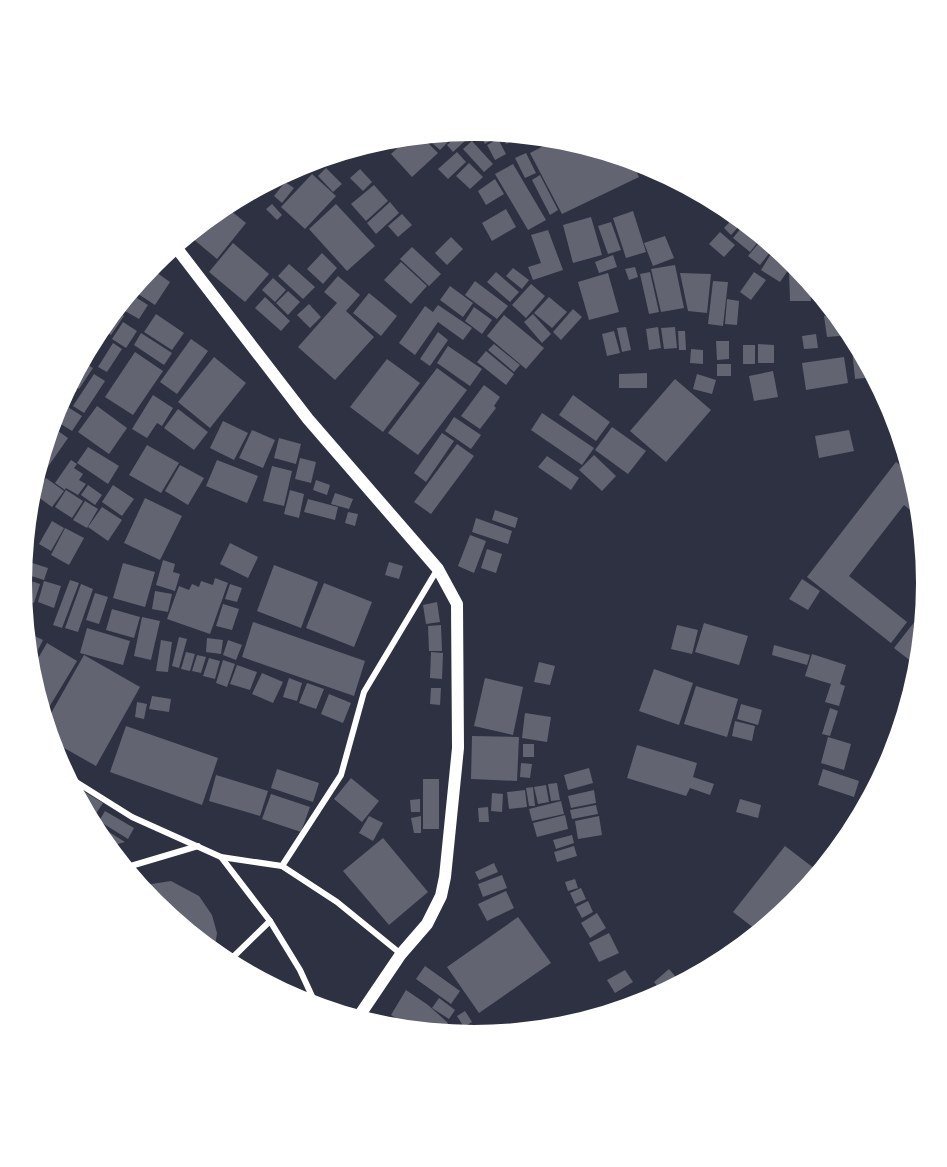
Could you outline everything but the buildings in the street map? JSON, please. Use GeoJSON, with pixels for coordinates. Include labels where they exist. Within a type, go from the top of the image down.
{"type":"FeatureCollection","features":[{"type":"Feature","properties":{"kind":"main road"},"geometry":{"type":"LineString","coordinates":[[181,252],[308,419],[438,569],[457,604],[458,748],[445,877],[441,896],[427,924],[401,954],[362,1011]]}},
{"type":"Feature","properties":{"kind":"street"},"geometry":{"type":"LineString","coordinates":[[282,866],[341,775],[364,692],[438,569]]}},
{"type":"Feature","properties":{"kind":"street"},"geometry":{"type":"LineString","coordinates":[[80,784],[132,817],[221,856],[282,866],[337,902],[401,954]]}},
{"type":"Feature","properties":{"kind":"street"},"geometry":{"type":"LineString","coordinates":[[133,865],[198,846]]}},
{"type":"Feature","properties":{"kind":"street"},"geometry":{"type":"LineString","coordinates":[[221,856],[270,921],[300,969],[312,995]]}},
{"type":"Feature","properties":{"kind":"street"},"geometry":{"type":"LineString","coordinates":[[235,955],[270,921]]}}]}
